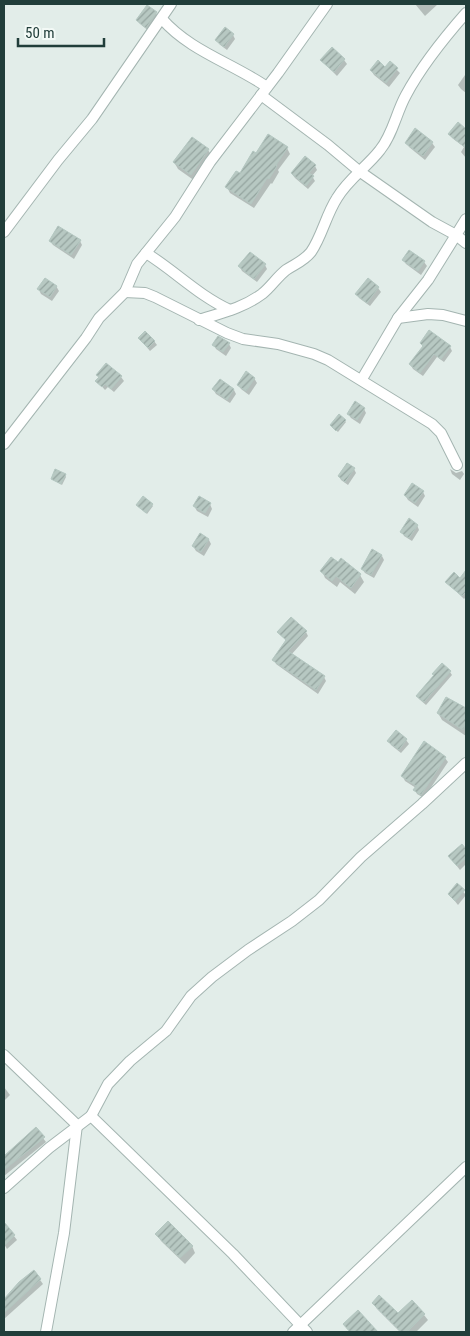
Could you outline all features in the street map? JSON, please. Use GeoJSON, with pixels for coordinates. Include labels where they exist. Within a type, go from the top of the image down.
{"type":"FeatureCollection","features":[{"type":"Feature","properties":{"kind":"street"},"geometry":{"type":"LineString","coordinates":[[4,232],[58,160],[92,119],[171,4]]}},
{"type":"Feature","properties":{"kind":"street"},"geometry":{"type":"LineString","coordinates":[[4,444],[76,352],[99,318],[125,292],[137,264],[175,218],[210,162],[327,4]]}},
{"type":"Feature","properties":{"kind":"street"},"geometry":{"type":"LineString","coordinates":[[199,320],[252,301],[287,270],[306,259],[337,198],[358,171],[380,150],[389,136],[405,96],[416,78],[443,40],[466,13]]}},
{"type":"Feature","properties":{"kind":"street"},"geometry":{"type":"LineString","coordinates":[[162,19],[188,43],[204,53],[248,74],[264,91],[358,171],[432,222],[456,234],[466,242]]}},
{"type":"Feature","properties":{"kind":"street"},"geometry":{"type":"LineString","coordinates":[[362,379],[398,318],[428,280],[466,220]]}},
{"type":"Feature","properties":{"kind":"street"},"geometry":{"type":"LineString","coordinates":[[146,253],[170,268],[212,302],[230,310]]}},
{"type":"Feature","properties":{"kind":"street"},"geometry":{"type":"LineString","coordinates":[[125,292],[150,295],[199,320],[243,339],[278,344],[314,354],[362,379],[432,424],[441,433],[457,465]]}},
{"type":"Feature","properties":{"kind":"street"},"geometry":{"type":"LineString","coordinates":[[398,318],[443,314],[466,321]]}},
{"type":"Feature","properties":{"kind":"street"},"geometry":{"type":"LineString","coordinates":[[4,1188],[77,1125],[91,1116],[108,1084],[130,1061],[166,1031],[191,996],[212,977],[248,950],[292,922],[319,900],[361,858],[466,763]]}},
{"type":"Feature","properties":{"kind":"street"},"geometry":{"type":"LineString","coordinates":[[4,1055],[77,1125]]}},
{"type":"Feature","properties":{"kind":"street"},"geometry":{"type":"LineString","coordinates":[[91,1116],[233,1254],[300,1330],[466,1167]]}},
{"type":"Feature","properties":{"kind":"street"},"geometry":{"type":"LineString","coordinates":[[46,1332],[64,1233],[77,1125]]}},
{"type":"Feature","properties":{"kind":"building"},"geometry":{"type":"Polygon","coordinates":[[[147,5],[157,12],[146,28],[136,20],[147,5]]]}},
{"type":"Feature","properties":{"kind":"building"},"geometry":{"type":"Polygon","coordinates":[[[225,27],[234,34],[224,47],[215,40],[225,27]]]}},
{"type":"Feature","properties":{"kind":"building"},"geometry":{"type":"Polygon","coordinates":[[[332,47],[345,59],[334,72],[320,60],[332,47]]]}},
{"type":"Feature","properties":{"kind":"building"},"geometry":{"type":"Polygon","coordinates":[[[378,60],[385,67],[390,61],[398,68],[386,83],[370,70],[378,60]]]}},
{"type":"Feature","properties":{"kind":"building"},"geometry":{"type":"Polygon","coordinates":[[[458,122],[466,129],[466,148],[448,134],[458,122]]]}},
{"type":"Feature","properties":{"kind":"building"},"geometry":{"type":"Polygon","coordinates":[[[415,128],[433,142],[423,156],[405,143],[415,128]]]}},
{"type":"Feature","properties":{"kind":"building"},"geometry":{"type":"Polygon","coordinates":[[[268,134],[288,147],[251,204],[225,187],[236,171],[240,173],[253,151],[256,153],[268,134]]]}},
{"type":"Feature","properties":{"kind":"building"},"geometry":{"type":"Polygon","coordinates":[[[192,137],[209,149],[191,175],[173,162],[192,137]]]}},
{"type":"Feature","properties":{"kind":"building"},"geometry":{"type":"Polygon","coordinates":[[[305,156],[316,165],[309,173],[314,176],[306,186],[291,173],[305,156]]]}},
{"type":"Feature","properties":{"kind":"building"},"geometry":{"type":"Polygon","coordinates":[[[58,226],[81,240],[71,255],[49,241],[58,226]]]}},
{"type":"Feature","properties":{"kind":"building"},"geometry":{"type":"Polygon","coordinates":[[[409,250],[425,261],[418,271],[402,260],[409,250]]]}},
{"type":"Feature","properties":{"kind":"building"},"geometry":{"type":"Polygon","coordinates":[[[250,252],[266,264],[254,279],[238,266],[250,252]]]}},
{"type":"Feature","properties":{"kind":"building"},"geometry":{"type":"Polygon","coordinates":[[[45,278],[57,286],[50,297],[37,289],[45,278]]]}},
{"type":"Feature","properties":{"kind":"building"},"geometry":{"type":"Polygon","coordinates":[[[368,278],[379,287],[367,303],[355,294],[368,278]]]}},
{"type":"Feature","properties":{"kind":"building"},"geometry":{"type":"Polygon","coordinates":[[[429,330],[451,346],[441,359],[434,354],[420,373],[409,364],[423,346],[420,343],[429,330]]]}},
{"type":"Feature","properties":{"kind":"building"},"geometry":{"type":"Polygon","coordinates":[[[145,331],[155,341],[148,348],[138,338],[145,331]]]}},
{"type":"Feature","properties":{"kind":"building"},"geometry":{"type":"Polygon","coordinates":[[[218,336],[230,343],[223,352],[212,345],[218,336]]]}},
{"type":"Feature","properties":{"kind":"building"},"geometry":{"type":"Polygon","coordinates":[[[106,363],[122,376],[111,389],[105,384],[102,387],[95,381],[99,377],[96,375],[106,363]]]}},
{"type":"Feature","properties":{"kind":"building"},"geometry":{"type":"Polygon","coordinates":[[[246,371],[255,378],[246,391],[237,385],[246,371]]]}},
{"type":"Feature","properties":{"kind":"building"},"geometry":{"type":"Polygon","coordinates":[[[220,379],[234,389],[227,400],[212,389],[220,379]]]}},
{"type":"Feature","properties":{"kind":"building"},"geometry":{"type":"Polygon","coordinates":[[[355,401],[365,408],[357,420],[347,414],[355,401]]]}},
{"type":"Feature","properties":{"kind":"building"},"geometry":{"type":"Polygon","coordinates":[[[339,414],[346,420],[336,431],[330,425],[339,414]]]}},
{"type":"Feature","properties":{"kind":"building"},"geometry":{"type":"Polygon","coordinates":[[[347,463],[355,468],[345,482],[338,476],[347,463]]]}},
{"type":"Feature","properties":{"kind":"building"},"geometry":{"type":"Polygon","coordinates":[[[55,469],[66,474],[61,484],[51,479],[55,469]]]}},
{"type":"Feature","properties":{"kind":"building"},"geometry":{"type":"Polygon","coordinates":[[[412,483],[424,491],[415,503],[404,495],[412,483]]]}},
{"type":"Feature","properties":{"kind":"building"},"geometry":{"type":"Polygon","coordinates":[[[143,496],[153,504],[146,513],[136,505],[143,496]]]}},
{"type":"Feature","properties":{"kind":"building"},"geometry":{"type":"Polygon","coordinates":[[[199,496],[211,503],[205,513],[193,506],[199,496]]]}},
{"type":"Feature","properties":{"kind":"building"},"geometry":{"type":"Polygon","coordinates":[[[409,518],[418,525],[409,538],[400,532],[409,518]]]}},
{"type":"Feature","properties":{"kind":"building"},"geometry":{"type":"Polygon","coordinates":[[[200,533],[209,539],[201,552],[192,546],[200,533]]]}},
{"type":"Feature","properties":{"kind":"building"},"geometry":{"type":"Polygon","coordinates":[[[372,549],[382,555],[371,575],[361,569],[372,549]]]}},
{"type":"Feature","properties":{"kind":"building"},"geometry":{"type":"Polygon","coordinates":[[[331,557],[338,562],[341,558],[361,574],[351,588],[336,576],[332,581],[320,571],[331,557]]]}},
{"type":"Feature","properties":{"kind":"building"},"geometry":{"type":"Polygon","coordinates":[[[466,570],[466,592],[462,596],[445,582],[454,572],[460,578],[466,570]]]}},
{"type":"Feature","properties":{"kind":"building"},"geometry":{"type":"Polygon","coordinates":[[[291,617],[307,631],[288,651],[325,676],[316,690],[272,660],[286,640],[277,632],[291,617]]]}},
{"type":"Feature","properties":{"kind":"building"},"geometry":{"type":"Polygon","coordinates":[[[442,663],[451,671],[424,702],[416,696],[442,663]]]}},
{"type":"Feature","properties":{"kind":"building"},"geometry":{"type":"Polygon","coordinates":[[[446,697],[466,708],[466,724],[463,730],[437,713],[446,697]]]}},
{"type":"Feature","properties":{"kind":"building"},"geometry":{"type":"Polygon","coordinates":[[[396,730],[407,739],[399,750],[387,741],[396,730]]]}},
{"type":"Feature","properties":{"kind":"building"},"geometry":{"type":"Polygon","coordinates":[[[424,741],[446,757],[421,795],[413,790],[416,786],[401,776],[424,741]]]}},
{"type":"Feature","properties":{"kind":"building"},"geometry":{"type":"Polygon","coordinates":[[[462,844],[466,849],[466,858],[457,866],[448,856],[462,844]]]}},
{"type":"Feature","properties":{"kind":"building"},"geometry":{"type":"Polygon","coordinates":[[[457,883],[465,890],[455,901],[448,894],[457,883]]]}},
{"type":"Feature","properties":{"kind":"building"},"geometry":{"type":"Polygon","coordinates":[[[36,1127],[45,1137],[4,1170],[4,1156],[36,1127]]]}},
{"type":"Feature","properties":{"kind":"building"},"geometry":{"type":"Polygon","coordinates":[[[168,1221],[193,1246],[180,1258],[155,1234],[168,1221]]]}},
{"type":"Feature","properties":{"kind":"building"},"geometry":{"type":"Polygon","coordinates":[[[4,1222],[15,1235],[4,1246],[4,1222]]]}},
{"type":"Feature","properties":{"kind":"building"},"geometry":{"type":"Polygon","coordinates":[[[34,1270],[41,1279],[4,1313],[4,1299],[19,1282],[34,1270]]]}},
{"type":"Feature","properties":{"kind":"building"},"geometry":{"type":"Polygon","coordinates":[[[379,1295],[398,1313],[412,1300],[425,1314],[407,1332],[401,1332],[372,1303],[379,1295]]]}},
{"type":"Feature","properties":{"kind":"building"},"geometry":{"type":"Polygon","coordinates":[[[358,1310],[378,1332],[350,1332],[343,1324],[358,1310]]]}}]}
